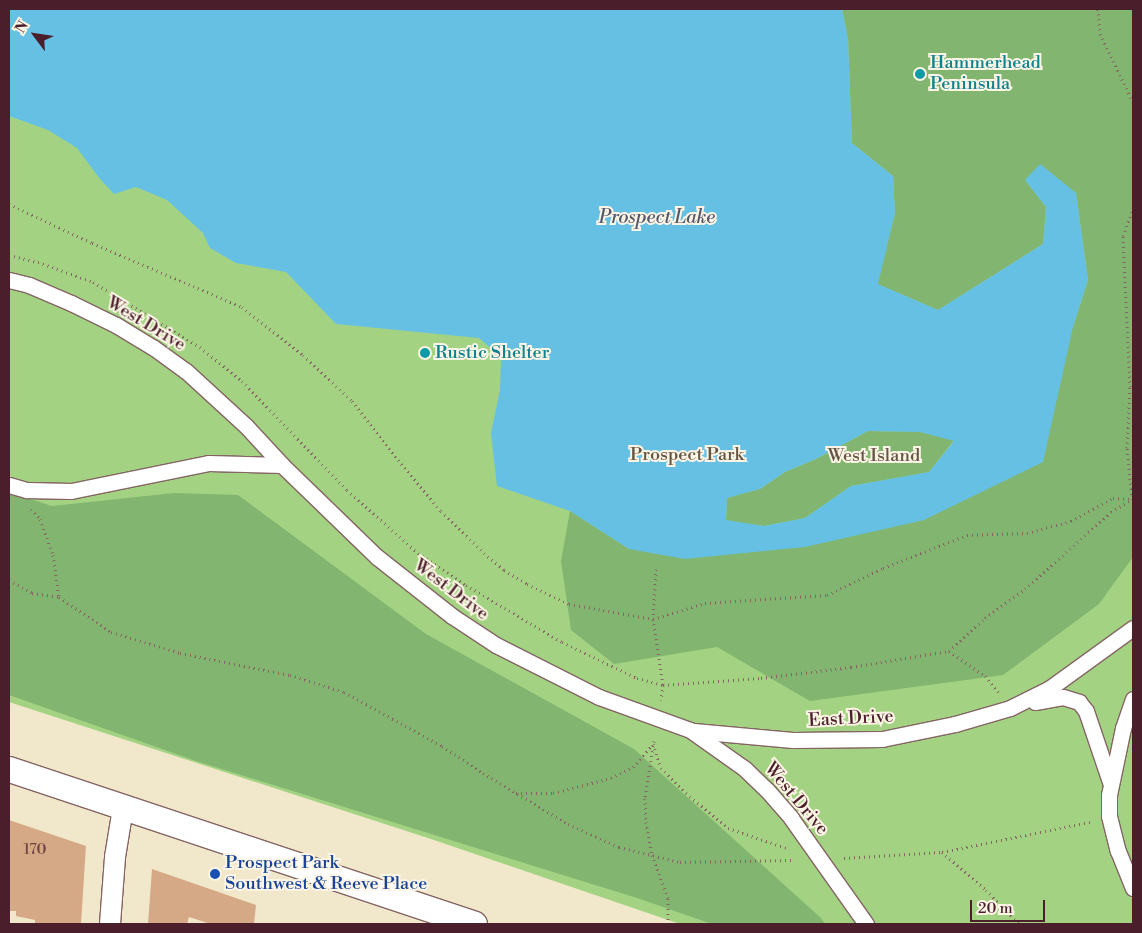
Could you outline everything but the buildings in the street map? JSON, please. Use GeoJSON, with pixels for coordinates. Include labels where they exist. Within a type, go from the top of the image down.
{"type":"FeatureCollection","features":[{"type":"Feature","properties":{"kind":"street","name":"West Drive"},"geometry":{"type":"LineString","coordinates":[[9,280],[71,303],[154,348],[215,396],[282,465],[377,557],[452,616],[496,645],[599,697],[690,730],[746,768],[762,784],[822,859],[866,924]]}},
{"type":"Feature","properties":{"kind":"street"},"geometry":{"type":"LineString","coordinates":[[9,485],[27,490],[71,491],[209,462],[282,465]]}},
{"type":"Feature","properties":{"kind":"street","name":"East Drive"},"geometry":{"type":"LineString","coordinates":[[1010,708],[1050,688],[1133,628]]}},
{"type":"Feature","properties":{"kind":"street","name":"East Drive"},"geometry":{"type":"LineString","coordinates":[[690,730],[792,740],[882,738],[962,722],[1010,708],[1063,697],[1079,702],[1089,719],[1110,784]]}},
{"type":"Feature","properties":{"kind":"street","name":"East Drive"},"geometry":{"type":"LineString","coordinates":[[1133,699],[1123,728],[1110,784],[1109,816],[1118,851],[1133,888]]}},
{"type":"Feature","properties":{"kind":"street"},"geometry":{"type":"LineString","coordinates":[[9,769],[474,924]]}},
{"type":"Feature","properties":{"kind":"street"},"geometry":{"type":"LineString","coordinates":[[110,924],[115,857],[123,808]]}},
{"type":"Feature","properties":{"kind":"path"},"geometry":{"type":"LineString","coordinates":[[1098,9],[1100,34],[1133,102]]}},
{"type":"Feature","properties":{"kind":"path"},"geometry":{"type":"LineString","coordinates":[[9,204],[92,243],[242,307],[303,355],[352,400],[398,460],[441,511],[504,570],[569,604],[653,618],[705,603],[827,595],[883,568],[967,535],[1027,534],[1071,521],[1113,498],[1133,498]]}},
{"type":"Feature","properties":{"kind":"path"},"geometry":{"type":"LineString","coordinates":[[1133,208],[1123,236],[1130,387],[1126,448],[1133,498]]}},
{"type":"Feature","properties":{"kind":"path"},"geometry":{"type":"LineString","coordinates":[[9,255],[38,262],[93,282],[151,315],[200,347],[242,381],[347,490],[418,553],[482,595],[562,642],[637,678],[663,685],[761,678],[870,664],[949,650],[985,618],[1025,589],[1111,512],[1133,498]]}},
{"type":"Feature","properties":{"kind":"path"},"geometry":{"type":"LineString","coordinates":[[27,506],[40,519],[54,555],[59,597]]}},
{"type":"Feature","properties":{"kind":"path"},"geometry":{"type":"LineString","coordinates":[[656,569],[653,618],[663,685],[659,708]]}},
{"type":"Feature","properties":{"kind":"path"},"geometry":{"type":"LineString","coordinates":[[9,580],[32,594],[59,597],[111,632],[180,654],[290,675],[344,692],[442,746],[516,793],[594,837],[619,847],[652,855],[690,862],[822,859],[942,852],[1078,826],[1109,816]]}},
{"type":"Feature","properties":{"kind":"path"},"geometry":{"type":"LineString","coordinates":[[949,650],[985,676],[1010,708]]}},
{"type":"Feature","properties":{"kind":"path"},"geometry":{"type":"LineString","coordinates":[[516,793],[553,793],[611,778],[633,767],[653,743]]}},
{"type":"Feature","properties":{"kind":"path"},"geometry":{"type":"LineString","coordinates":[[653,743],[661,768],[686,793],[728,828],[764,842],[822,859]]}},
{"type":"Feature","properties":{"kind":"path"},"geometry":{"type":"LineString","coordinates":[[653,743],[645,798],[646,822],[652,855],[668,898],[668,924]]}},
{"type":"Feature","properties":{"kind":"path"},"geometry":{"type":"LineString","coordinates":[[942,852],[986,890],[1019,924]]}},
{"type":"Feature","properties":{"kind":"green space","name":"Prospect Park"},"geometry":{"type":"Polygon","coordinates":[[[9,9],[1133,9],[1133,924],[680,924],[434,840],[9,702],[9,9]]]}},
{"type":"Feature","properties":{"kind":"green space"},"geometry":{"type":"Polygon","coordinates":[[[842,9],[1133,9],[1133,557],[1099,604],[1003,675],[810,701],[717,647],[614,664],[571,630],[561,561],[570,511],[629,549],[924,520],[1073,327],[1088,280],[1076,193],[1025,180],[1046,207],[1043,244],[938,310],[877,284],[895,213],[893,176],[852,143],[848,39],[842,9]]]}},
{"type":"Feature","properties":{"kind":"green space","name":"West Island"},"geometry":{"type":"Polygon","coordinates":[[[868,431],[920,432],[954,440],[929,472],[851,486],[805,518],[764,526],[726,521],[727,498],[760,489],[785,472],[816,459],[868,431]]]}},
{"type":"Feature","properties":{"kind":"green space"},"geometry":{"type":"Polygon","coordinates":[[[9,492],[52,506],[174,493],[238,495],[426,634],[634,749],[821,918],[825,924],[712,924],[637,898],[196,761],[9,695],[9,492]]]}},
{"type":"Feature","properties":{"kind":"water","name":"Prospect Lake"},"geometry":{"type":"Polygon","coordinates":[[[9,9],[842,9],[848,39],[852,143],[893,176],[895,213],[878,284],[938,310],[1043,244],[1046,207],[1025,180],[1040,164],[1076,193],[1088,280],[1073,327],[1043,462],[924,520],[805,547],[685,559],[629,549],[570,511],[497,486],[491,433],[500,390],[501,357],[479,338],[336,324],[286,272],[236,263],[210,248],[203,233],[167,200],[136,187],[114,194],[100,179],[77,148],[48,130],[9,116],[9,9]],[[868,431],[816,459],[785,472],[760,489],[727,498],[726,520],[764,526],[805,518],[851,486],[929,472],[954,441],[920,432],[868,431]]]}},
{"type":"Feature","properties":{"kind":"place","name":"Hammerhead Peninsula"},"geometry":{"type":"Point","coordinates":[920,74]}},
{"type":"Feature","properties":{"kind":"place","name":"Rustic Shelter"},"geometry":{"type":"Point","coordinates":[425,353]}},
{"type":"Feature","properties":{"kind":"place","name":"Prospect Park Southwest & Reeve Place"},"geometry":{"type":"Point","coordinates":[215,874]}}]}
